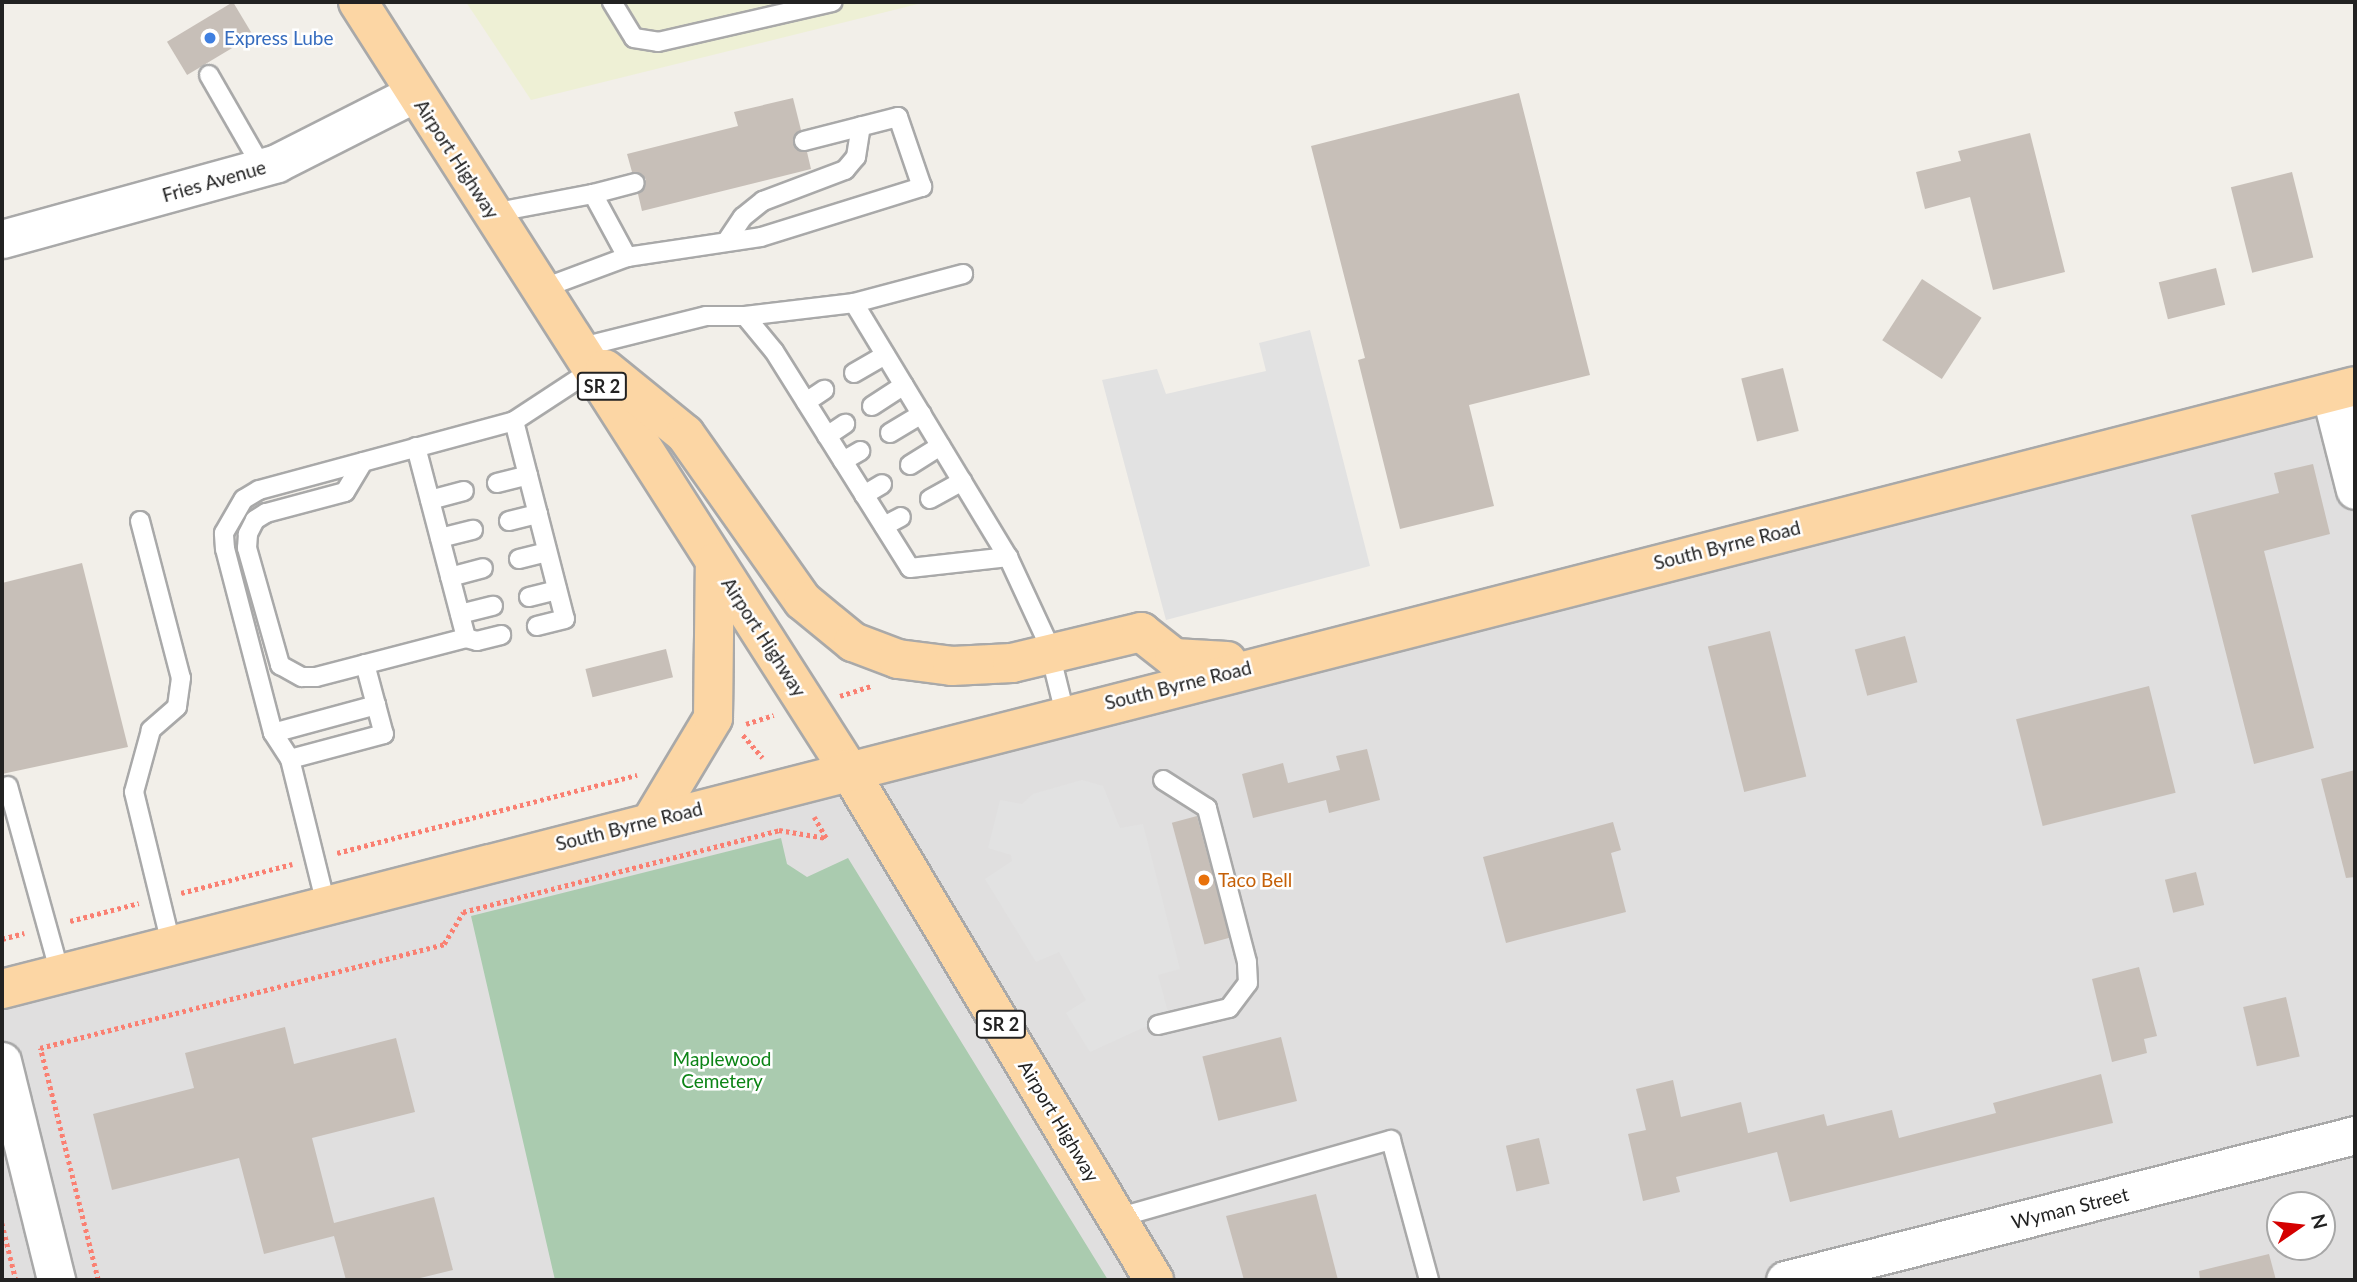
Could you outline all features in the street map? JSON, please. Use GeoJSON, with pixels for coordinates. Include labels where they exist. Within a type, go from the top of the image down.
{"type":"FeatureCollection","features":[{"type":"Feature","properties":{"kind":"main road","name":"Airport Highway"},"geometry":{"type":"LineString","coordinates":[[358,2],[848,769],[1154,1280]]}},
{"type":"Feature","properties":{"kind":"main road"},"geometry":{"type":"LineString","coordinates":[[585,359],[685,434],[803,601],[853,642],[898,659],[952,666],[1012,663],[1141,632],[1174,659],[1264,663]]}},
{"type":"Feature","properties":{"kind":"main road","name":"South Byrne Road"},"geometry":{"type":"LineString","coordinates":[[2,989],[848,769],[2343,389]]}},
{"type":"Feature","properties":{"kind":"main road"},"geometry":{"type":"LineString","coordinates":[[652,820],[708,730],[714,707],[715,562]]}},
{"type":"Feature","properties":{"kind":"street","name":"Fries Avenue"},"geometry":{"type":"LineString","coordinates":[[2,239],[262,167],[415,93]]}},
{"type":"Feature","properties":{"kind":"street"},"geometry":{"type":"LineString","coordinates":[[2343,389],[2355,489]]}},
{"type":"Feature","properties":{"kind":"street"},"geometry":{"type":"LineString","coordinates":[[2,1061],[57,1280]]}},
{"type":"Feature","properties":{"kind":"street","name":"Wyman Street"},"geometry":{"type":"LineString","coordinates":[[1785,1280],[2355,1135]]}},
{"type":"Feature","properties":{"kind":"lane"},"geometry":{"type":"LineString","coordinates":[[612,2],[634,38],[658,42],[832,2]]}},
{"type":"Feature","properties":{"kind":"lane"},"geometry":{"type":"LineString","coordinates":[[208,75],[262,167]]}},
{"type":"Feature","properties":{"kind":"lane"},"geometry":{"type":"LineString","coordinates":[[541,289],[627,257],[761,237],[922,187],[898,117],[804,141]]}},
{"type":"Feature","properties":{"kind":"lane"},"geometry":{"type":"LineString","coordinates":[[726,242],[743,217],[763,201],[845,170],[856,157],[861,126]]}},
{"type":"Feature","properties":{"kind":"lane"},"geometry":{"type":"LineString","coordinates":[[492,213],[593,194],[635,183]]}},
{"type":"Feature","properties":{"kind":"lane"},"geometry":{"type":"LineString","coordinates":[[593,194],[627,257]]}},
{"type":"Feature","properties":{"kind":"lane"},"geometry":{"type":"LineString","coordinates":[[326,904],[290,759],[273,733],[224,533],[244,499],[259,490],[514,421],[585,359],[706,316],[745,316],[854,303],[963,274]]}},
{"type":"Feature","properties":{"kind":"lane"},"geometry":{"type":"LineString","coordinates":[[854,303],[1008,557],[1049,654],[1065,714]]}},
{"type":"Feature","properties":{"kind":"lane"},"geometry":{"type":"LineString","coordinates":[[745,316],[806,401],[910,568],[1008,557]]}},
{"type":"Feature","properties":{"kind":"lane"},"geometry":{"type":"LineString","coordinates":[[854,373],[885,355]]}},
{"type":"Feature","properties":{"kind":"lane"},"geometry":{"type":"LineString","coordinates":[[872,406],[904,385]]}},
{"type":"Feature","properties":{"kind":"lane"},"geometry":{"type":"LineString","coordinates":[[806,401],[824,390]]}},
{"type":"Feature","properties":{"kind":"lane"},"geometry":{"type":"LineString","coordinates":[[890,433],[922,414]]}},
{"type":"Feature","properties":{"kind":"lane"},"geometry":{"type":"LineString","coordinates":[[514,421],[565,619],[537,626]]}},
{"type":"Feature","properties":{"kind":"lane"},"geometry":{"type":"LineString","coordinates":[[827,436],[845,424]]}},
{"type":"Feature","properties":{"kind":"lane"},"geometry":{"type":"LineString","coordinates":[[910,465],[941,446]]}},
{"type":"Feature","properties":{"kind":"lane"},"geometry":{"type":"LineString","coordinates":[[416,447],[466,638]]}},
{"type":"Feature","properties":{"kind":"lane"},"geometry":{"type":"LineString","coordinates":[[843,461],[860,451]]}},
{"type":"Feature","properties":{"kind":"lane"},"geometry":{"type":"LineString","coordinates":[[363,462],[345,492],[266,513],[255,520],[247,548],[280,665],[302,677],[316,677],[466,638],[477,640],[501,635]]}},
{"type":"Feature","properties":{"kind":"lane"},"geometry":{"type":"LineString","coordinates":[[497,483],[528,475]]}},
{"type":"Feature","properties":{"kind":"lane"},"geometry":{"type":"LineString","coordinates":[[930,499],[962,481]]}},
{"type":"Feature","properties":{"kind":"lane"},"geometry":{"type":"LineString","coordinates":[[864,495],[882,484]]}},
{"type":"Feature","properties":{"kind":"lane"},"geometry":{"type":"LineString","coordinates":[[430,500],[464,491]]}},
{"type":"Feature","properties":{"kind":"lane"},"geometry":{"type":"LineString","coordinates":[[509,521],[538,514]]}},
{"type":"Feature","properties":{"kind":"lane"},"geometry":{"type":"LineString","coordinates":[[884,526],[901,516]]}},
{"type":"Feature","properties":{"kind":"lane"},"geometry":{"type":"LineString","coordinates":[[140,521],[181,678],[177,707],[151,730],[134,792],[171,944]]}},
{"type":"Feature","properties":{"kind":"lane"},"geometry":{"type":"LineString","coordinates":[[440,538],[473,530]]}},
{"type":"Feature","properties":{"kind":"lane"},"geometry":{"type":"LineString","coordinates":[[519,559],[547,552]]}},
{"type":"Feature","properties":{"kind":"lane"},"geometry":{"type":"LineString","coordinates":[[450,578],[483,568]]}},
{"type":"Feature","properties":{"kind":"lane"},"geometry":{"type":"LineString","coordinates":[[529,597],[557,590]]}},
{"type":"Feature","properties":{"kind":"lane"},"geometry":{"type":"LineString","coordinates":[[460,614],[493,606]]}},
{"type":"Feature","properties":{"kind":"lane"},"geometry":{"type":"LineString","coordinates":[[290,759],[384,734],[365,664]]}},
{"type":"Feature","properties":{"kind":"lane"},"geometry":{"type":"LineString","coordinates":[[273,733],[376,705]]}},
{"type":"Feature","properties":{"kind":"lane"},"geometry":{"type":"LineString","coordinates":[[1158,1025],[1229,1009],[1248,983],[1247,962],[1207,808],[1163,780]]}},
{"type":"Feature","properties":{"kind":"lane"},"geometry":{"type":"LineString","coordinates":[[8,786],[60,974]]}},
{"type":"Feature","properties":{"kind":"lane"},"geometry":{"type":"LineString","coordinates":[[1117,1218],[1391,1140],[1429,1280]]}},
{"type":"Feature","properties":{"kind":"path"},"geometry":{"type":"LineString","coordinates":[[98,1280],[40,1048],[444,944],[463,912],[779,830],[826,838],[825,831],[735,727],[872,686]]}},
{"type":"Feature","properties":{"kind":"path"},"geometry":{"type":"LineString","coordinates":[[2,939],[689,762]]}},
{"type":"Feature","properties":{"kind":"path"},"geometry":{"type":"LineString","coordinates":[[2,1223],[16,1280]]}},
{"type":"Feature","properties":{"kind":"shaded area"},"geometry":{"type":"Polygon","coordinates":[[[1310,330],[1370,566],[1166,620],[1102,380],[1157,369],[1166,394],[1266,371],[1259,343],[1310,330]]]}},
{"type":"Feature","properties":{"kind":"shaded area"},"geometry":{"type":"Polygon","coordinates":[[[2355,386],[2355,1280],[2,1280],[2,987],[2355,386]]]}},
{"type":"Feature","properties":{"kind":"shaded area"},"geometry":{"type":"Polygon","coordinates":[[[1082,780],[1103,786],[1120,828],[1143,824],[1180,969],[1158,975],[1169,1016],[1090,1052],[1066,1013],[1086,1000],[1059,952],[1036,962],[985,879],[1012,861],[1011,855],[988,848],[1000,800],[1022,804],[1033,794],[1082,780]]]}},
{"type":"Feature","properties":{"kind":"green space"},"geometry":{"type":"Polygon","coordinates":[[[466,2],[926,2],[531,100],[466,2]]]}},
{"type":"Feature","properties":{"kind":"green space","name":"Maplewood Cemetery"},"geometry":{"type":"Polygon","coordinates":[[[781,838],[787,864],[807,877],[848,858],[1108,1280],[555,1280],[471,916],[781,838]]]}},
{"type":"Feature","properties":{"kind":"building","name":"Express Lube"},"geometry":{"type":"Polygon","coordinates":[[[233,2],[253,35],[187,75],[167,42],[233,2]]]}},
{"type":"Feature","properties":{"kind":"building"},"geometry":{"type":"Polygon","coordinates":[[[1519,93],[1590,375],[1469,405],[1494,506],[1400,529],[1358,360],[1365,358],[1311,146],[1519,93]]]}},
{"type":"Feature","properties":{"kind":"building"},"geometry":{"type":"Polygon","coordinates":[[[793,98],[801,130],[793,143],[807,152],[811,169],[642,211],[638,194],[646,179],[632,172],[627,154],[738,126],[734,112],[793,98]]]}},
{"type":"Feature","properties":{"kind":"building"},"geometry":{"type":"Polygon","coordinates":[[[2030,133],[2065,272],[1993,290],[1970,197],[1925,209],[1916,172],[1961,161],[1958,151],[2030,133]]]}},
{"type":"Feature","properties":{"kind":"building"},"geometry":{"type":"Polygon","coordinates":[[[2292,172],[2313,257],[2252,273],[2231,187],[2292,172]]]}},
{"type":"Feature","properties":{"kind":"building"},"geometry":{"type":"Polygon","coordinates":[[[2216,268],[2225,305],[2168,319],[2159,282],[2216,268]]]}},
{"type":"Feature","properties":{"kind":"building"},"geometry":{"type":"Polygon","coordinates":[[[1922,279],[1982,318],[1942,379],[1882,340],[1922,279]]]}},
{"type":"Feature","properties":{"kind":"building"},"geometry":{"type":"Polygon","coordinates":[[[1783,368],[1799,431],[1757,441],[1741,378],[1783,368]]]}},
{"type":"Feature","properties":{"kind":"building"},"geometry":{"type":"Polygon","coordinates":[[[2313,464],[2330,534],[2264,551],[2314,748],[2254,764],[2191,515],[2279,493],[2274,473],[2313,464]]]}},
{"type":"Feature","properties":{"kind":"building"},"geometry":{"type":"Polygon","coordinates":[[[82,563],[128,747],[2,774],[2,583],[82,563]]]}},
{"type":"Feature","properties":{"kind":"building"},"geometry":{"type":"Polygon","coordinates":[[[1770,631],[1806,777],[1744,792],[1708,646],[1770,631]]]}},
{"type":"Feature","properties":{"kind":"building"},"geometry":{"type":"Polygon","coordinates":[[[1905,636],[1917,682],[1867,696],[1855,649],[1905,636]]]}},
{"type":"Feature","properties":{"kind":"building"},"geometry":{"type":"Polygon","coordinates":[[[666,649],[673,677],[592,697],[585,669],[666,649]]]}},
{"type":"Feature","properties":{"kind":"building"},"geometry":{"type":"Polygon","coordinates":[[[2149,686],[2176,793],[2043,826],[2016,719],[2149,686]]]}},
{"type":"Feature","properties":{"kind":"building"},"geometry":{"type":"Polygon","coordinates":[[[1367,749],[1380,800],[1329,813],[1326,800],[1253,818],[1242,774],[1283,763],[1288,783],[1340,770],[1336,756],[1367,749]]]}},
{"type":"Feature","properties":{"kind":"building"},"geometry":{"type":"Polygon","coordinates":[[[2355,770],[2355,877],[2346,878],[2321,779],[2355,770]]]}},
{"type":"Feature","properties":{"kind":"building","name":"Taco Bell"},"geometry":{"type":"Polygon","coordinates":[[[1197,816],[1230,938],[1204,944],[1172,823],[1197,816]]]}},
{"type":"Feature","properties":{"kind":"building"},"geometry":{"type":"Polygon","coordinates":[[[1613,822],[1621,850],[1611,853],[1626,912],[1506,943],[1483,857],[1613,822]]]}},
{"type":"Feature","properties":{"kind":"building"},"geometry":{"type":"Polygon","coordinates":[[[2196,872],[2204,905],[2173,913],[2165,880],[2196,872]]]}},
{"type":"Feature","properties":{"kind":"building"},"geometry":{"type":"Polygon","coordinates":[[[2139,967],[2157,1036],[2144,1039],[2147,1053],[2112,1062],[2092,979],[2139,967]]]}},
{"type":"Feature","properties":{"kind":"building"},"geometry":{"type":"Polygon","coordinates":[[[2286,997],[2300,1056],[2257,1066],[2243,1007],[2286,997]]]}},
{"type":"Feature","properties":{"kind":"building"},"geometry":{"type":"Polygon","coordinates":[[[285,1027],[294,1064],[396,1038],[415,1112],[312,1138],[334,1223],[434,1197],[453,1270],[412,1280],[346,1280],[334,1236],[264,1254],[239,1158],[112,1190],[93,1114],[194,1088],[185,1053],[285,1027]]]}},
{"type":"Feature","properties":{"kind":"building"},"geometry":{"type":"Polygon","coordinates":[[[1281,1037],[1297,1101],[1218,1121],[1202,1057],[1281,1037]]]}},
{"type":"Feature","properties":{"kind":"building"},"geometry":{"type":"Polygon","coordinates":[[[2101,1074],[2113,1123],[1790,1202],[1777,1152],[1676,1177],[1680,1192],[1643,1201],[1628,1134],[1646,1130],[1636,1089],[1673,1080],[1681,1117],[1741,1102],[1748,1133],[1824,1114],[1827,1126],[1892,1110],[1899,1138],[1996,1113],[1993,1103],[2101,1074]]]}},
{"type":"Feature","properties":{"kind":"building"},"geometry":{"type":"Polygon","coordinates":[[[1539,1138],[1550,1184],[1516,1191],[1506,1146],[1539,1138]]]}},
{"type":"Feature","properties":{"kind":"building"},"geometry":{"type":"Polygon","coordinates":[[[1316,1194],[1338,1280],[1244,1280],[1226,1216],[1316,1194]]]}},
{"type":"Feature","properties":{"kind":"building"},"geometry":{"type":"Polygon","coordinates":[[[2266,1255],[2266,1261],[2271,1261],[2276,1280],[2200,1280],[2199,1271],[2266,1255]]]}},
{"type":"Feature","properties":{"kind":"place","name":"Express Lube"},"geometry":{"type":"Point","coordinates":[210,38]}},
{"type":"Feature","properties":{"kind":"place","name":"Taco Bell"},"geometry":{"type":"Point","coordinates":[1204,880]}}]}
